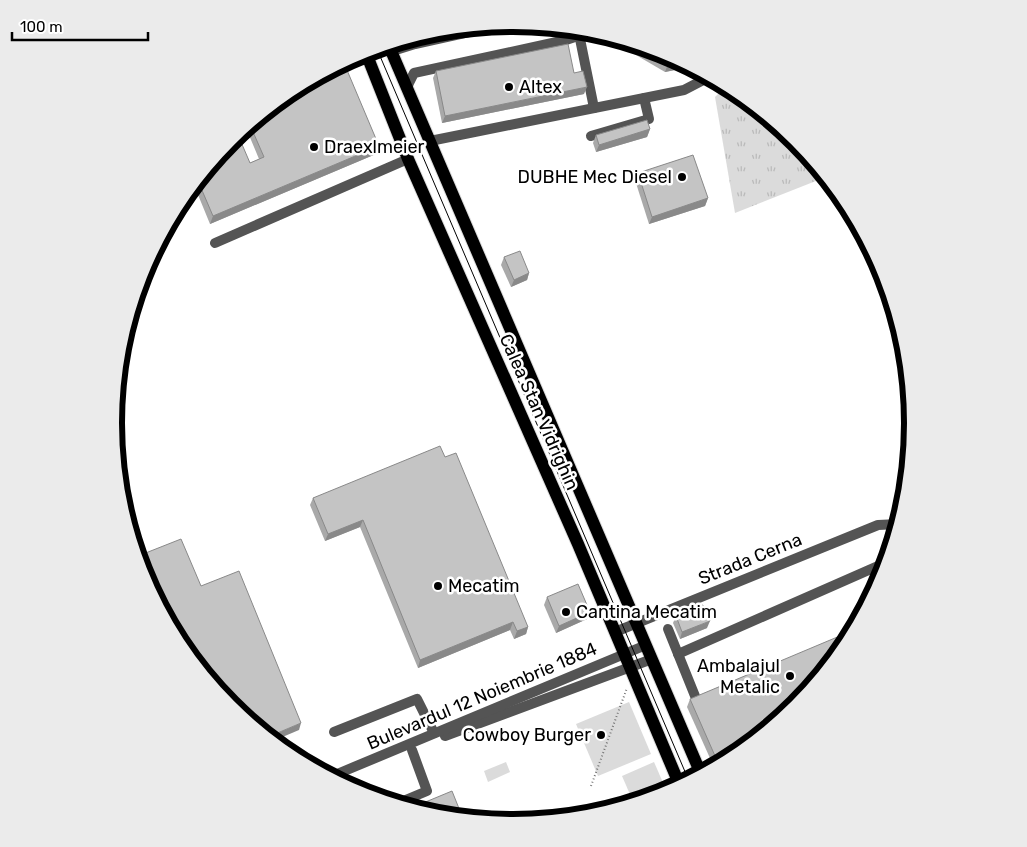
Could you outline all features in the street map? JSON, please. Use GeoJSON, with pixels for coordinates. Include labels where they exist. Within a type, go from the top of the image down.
{"type":"FeatureCollection","features":[{"type":"Feature","properties":{"kind":"main road","name":"Calea Stan Vidrighin"},"geometry":{"type":"LineString","coordinates":[[393,52],[698,768]]}},
{"type":"Feature","properties":{"kind":"main road","name":"Calea Stan Vidrighin"},"geometry":{"type":"LineString","coordinates":[[369,60],[408,159],[616,632],[677,778]]}},
{"type":"Feature","properties":{"kind":"street"},"geometry":{"type":"LineString","coordinates":[[406,87],[414,73],[566,40],[572,37]]}},
{"type":"Feature","properties":{"kind":"street"},"geometry":{"type":"LineString","coordinates":[[582,39],[594,108]]}},
{"type":"Feature","properties":{"kind":"street"},"geometry":{"type":"LineString","coordinates":[[430,141],[684,90],[701,81]]}},
{"type":"Feature","properties":{"kind":"street"},"geometry":{"type":"LineString","coordinates":[[591,136],[649,119],[644,98]]}},
{"type":"Feature","properties":{"kind":"street"},"geometry":{"type":"LineString","coordinates":[[214,243],[408,159]]}},
{"type":"Feature","properties":{"kind":"street","name":"Strada Cerna"},"geometry":{"type":"LineString","coordinates":[[616,632],[878,525],[891,524]]}},
{"type":"Feature","properties":{"kind":"street"},"geometry":{"type":"LineString","coordinates":[[678,654],[878,566]]}},
{"type":"Feature","properties":{"kind":"street"},"geometry":{"type":"LineString","coordinates":[[668,629],[695,696]]}},
{"type":"Feature","properties":{"kind":"street","name":"Bulevardul 12 Noiembrie 1884"},"geometry":{"type":"LineString","coordinates":[[345,776],[434,733],[646,644]]}},
{"type":"Feature","properties":{"kind":"street","name":"Bulevardul 12 Noiembrie 1884"},"geometry":{"type":"LineString","coordinates":[[346,776],[451,734],[631,669],[652,659]]}},
{"type":"Feature","properties":{"kind":"street"},"geometry":{"type":"LineString","coordinates":[[334,732],[417,699],[434,733]]}},
{"type":"Feature","properties":{"kind":"street"},"geometry":{"type":"LineString","coordinates":[[407,799],[427,791],[412,750]]}},
{"type":"Feature","properties":{"kind":"path"},"geometry":{"type":"LineString","coordinates":[[591,786],[626,688]]}},
{"type":"Feature","properties":{"kind":"green space"},"geometry":{"type":"Polygon","coordinates":[[[720,92],[752,113],[790,147],[819,180],[735,213],[715,97],[720,92]]]}},
{"type":"Feature","properties":{"kind":"green space"},"geometry":{"type":"Polygon","coordinates":[[[629,702],[651,754],[598,776],[576,724],[629,702]]]}},
{"type":"Feature","properties":{"kind":"green space"},"geometry":{"type":"Polygon","coordinates":[[[506,762],[510,772],[488,782],[484,771],[506,762]]]}},
{"type":"Feature","properties":{"kind":"green space"},"geometry":{"type":"Polygon","coordinates":[[[654,762],[664,785],[631,796],[622,776],[654,762]]]}},
{"type":"Feature","properties":{"kind":"building","name":"Altex"},"geometry":{"type":"Polygon","coordinates":[[[568,44],[574,73],[583,71],[587,87],[445,116],[436,71],[568,44]]]}},
{"type":"Feature","properties":{"kind":"building","name":"Draexlmeier"},"geometry":{"type":"Polygon","coordinates":[[[347,70],[379,146],[213,216],[201,188],[203,185],[241,143],[250,163],[264,157],[253,132],[275,113],[296,98],[347,70]]]}},
{"type":"Feature","properties":{"kind":"building"},"geometry":{"type":"Polygon","coordinates":[[[647,120],[650,129],[599,145],[596,135],[647,120]]]}},
{"type":"Feature","properties":{"kind":"building"},"geometry":{"type":"Polygon","coordinates":[[[693,155],[708,198],[652,217],[638,173],[693,155]]]}},
{"type":"Feature","properties":{"kind":"building"},"geometry":{"type":"Polygon","coordinates":[[[520,251],[529,273],[514,280],[504,257],[520,251]]]}},
{"type":"Feature","properties":{"kind":"building","name":"Mecatim"},"geometry":{"type":"Polygon","coordinates":[[[440,446],[445,457],[456,453],[528,627],[517,631],[513,622],[420,660],[363,520],[328,534],[313,498],[440,446]]]}},
{"type":"Feature","properties":{"kind":"building"},"geometry":{"type":"Polygon","coordinates":[[[181,539],[201,586],[239,571],[301,723],[275,734],[237,700],[203,662],[188,641],[163,596],[145,553],[181,539]]]}},
{"type":"Feature","properties":{"kind":"building","name":"Cantina Mecatim"},"geometry":{"type":"Polygon","coordinates":[[[578,584],[590,612],[559,626],[547,597],[578,584]]]}},
{"type":"Feature","properties":{"kind":"building"},"geometry":{"type":"Polygon","coordinates":[[[703,605],[710,621],[682,632],[676,616],[703,605]]]}},
{"type":"Feature","properties":{"kind":"building","name":"Ambalajul Metalic"},"geometry":{"type":"Polygon","coordinates":[[[843,635],[824,662],[790,700],[752,734],[716,758],[690,699],[843,635]]]}},
{"type":"Feature","properties":{"kind":"building"},"geometry":{"type":"Polygon","coordinates":[[[452,791],[460,811],[437,807],[422,803],[452,791]]]}},
{"type":"Feature","properties":{"kind":"tram line"},"geometry":{"type":"LineString","coordinates":[[380,56],[686,774]]}},
{"type":"Feature","properties":{"kind":"place","name":"Altex"},"geometry":{"type":"Point","coordinates":[509,87]}},
{"type":"Feature","properties":{"kind":"place","name":"Draexlmeier"},"geometry":{"type":"Point","coordinates":[314,147]}},
{"type":"Feature","properties":{"kind":"place","name":"DUBHE Mec Diesel"},"geometry":{"type":"Point","coordinates":[682,177]}},
{"type":"Feature","properties":{"kind":"place","name":"Mecatim"},"geometry":{"type":"Point","coordinates":[438,586]}},
{"type":"Feature","properties":{"kind":"place","name":"Cantina Mecatim"},"geometry":{"type":"Point","coordinates":[566,612]}},
{"type":"Feature","properties":{"kind":"place","name":"Ambalajul Metalic"},"geometry":{"type":"Point","coordinates":[790,676]}},
{"type":"Feature","properties":{"kind":"place","name":"Cowboy Burger"},"geometry":{"type":"Point","coordinates":[601,735]}}]}
